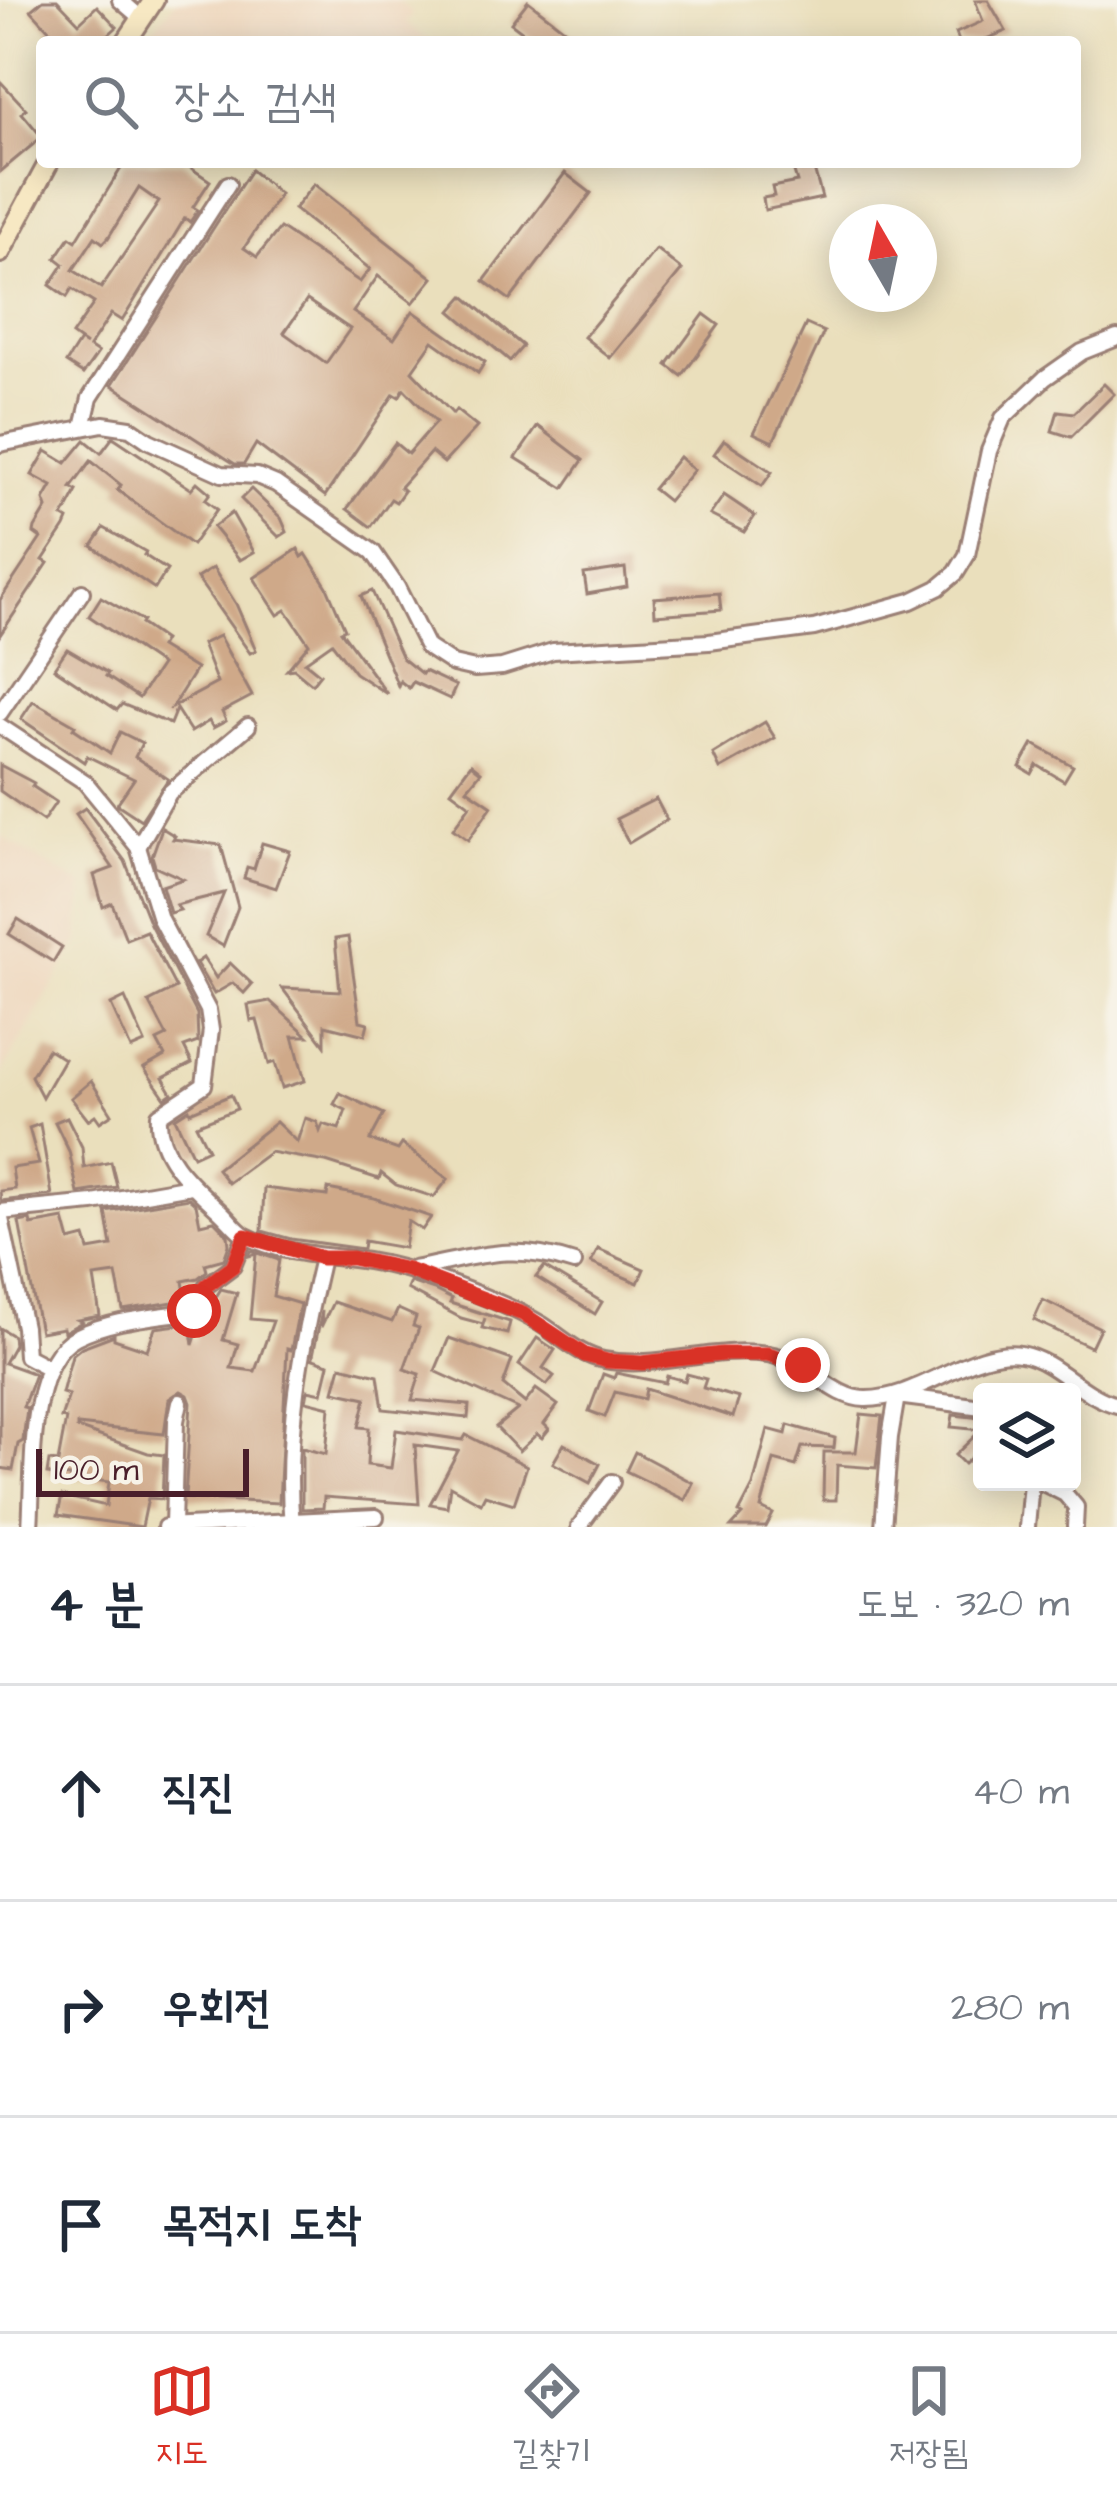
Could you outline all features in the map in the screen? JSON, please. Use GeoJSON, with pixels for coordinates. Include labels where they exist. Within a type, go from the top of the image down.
{"type":"FeatureCollection","features":[{"type":"Feature","properties":{"kind":"street"},"geometry":{"type":"LineString","coordinates":[[120,0],[141,18]]}},
{"type":"Feature","properties":{"kind":"street"},"geometry":{"type":"LineString","coordinates":[[130,36],[154,0]]}},
{"type":"Feature","properties":{"kind":"street"},"geometry":{"type":"LineString","coordinates":[[0,254],[46,168]]}},
{"type":"Feature","properties":{"kind":"street"},"geometry":{"type":"LineString","coordinates":[[83,427],[91,398],[228,184]]}},
{"type":"Feature","properties":{"kind":"street"},"geometry":{"type":"LineString","coordinates":[[0,444],[103,424],[130,428],[222,474],[257,476],[276,484],[373,552],[427,647],[453,664],[475,669],[502,667],[553,651],[661,646],[814,628],[911,602],[938,588],[956,573],[967,555],[989,451],[1004,418],[1045,378],[1082,352],[1117,338]]}},
{"type":"Feature","properties":{"kind":"street"},"geometry":{"type":"LineString","coordinates":[[0,713],[82,592]]}},
{"type":"Feature","properties":{"kind":"street"},"geometry":{"type":"LineString","coordinates":[[0,726],[85,782],[138,847],[160,919],[208,1010],[211,1030],[204,1085],[159,1115],[166,1150],[191,1186],[245,1236],[322,1258],[352,1258],[408,1270],[523,1314],[585,1355],[642,1363],[768,1354],[803,1365],[852,1398],[897,1396],[973,1407]]}},
{"type":"Feature","properties":{"kind":"street"},"geometry":{"type":"LineString","coordinates":[[138,847],[169,794],[248,726]]}},
{"type":"Feature","properties":{"kind":"street"},"geometry":{"type":"LineString","coordinates":[[47,1367],[23,1350],[24,1327],[0,1213],[191,1186]]}},
{"type":"Feature","properties":{"kind":"street"},"geometry":{"type":"LineString","coordinates":[[31,1527],[40,1396],[55,1353],[100,1327],[194,1311],[206,1286],[233,1266],[245,1236]]}},
{"type":"Feature","properties":{"kind":"street"},"geometry":{"type":"LineString","coordinates":[[408,1270],[516,1250],[574,1263]]}},
{"type":"Feature","properties":{"kind":"street"},"geometry":{"type":"LineString","coordinates":[[291,1525],[292,1419],[301,1346],[322,1258]]}},
{"type":"Feature","properties":{"kind":"street"},"geometry":{"type":"LineString","coordinates":[[897,1396],[970,1365],[1003,1354],[1022,1354],[1046,1364],[1097,1400],[1117,1405]]}},
{"type":"Feature","properties":{"kind":"street"},"geometry":{"type":"LineString","coordinates":[[883,1527],[897,1396]]}},
{"type":"Feature","properties":{"kind":"street"},"geometry":{"type":"LineString","coordinates":[[180,1402],[169,1526],[291,1525],[314,1518],[376,1517]]}},
{"type":"Feature","properties":{"kind":"street"},"geometry":{"type":"LineString","coordinates":[[579,1527],[612,1482]]}},
{"type":"Feature","properties":{"kind":"street"},"geometry":{"type":"LineString","coordinates":[[1027,1527],[1030,1491]]}},
{"type":"Feature","properties":{"kind":"street"},"geometry":{"type":"LineString","coordinates":[[1059,1491],[1076,1507],[1075,1527]]}},
{"type":"Feature","properties":{"kind":"shaded area"},"geometry":{"type":"Polygon","coordinates":[[[176,0],[398,0],[413,14],[406,23],[423,36],[149,36],[176,0]]]}},
{"type":"Feature","properties":{"kind":"shaded area"},"geometry":{"type":"Polygon","coordinates":[[[0,836],[83,886],[78,942],[0,1076],[0,836]]]}},
{"type":"Feature","properties":{"kind":"building"},"geometry":{"type":"Polygon","coordinates":[[[43,0],[57,0],[79,23],[97,6],[117,27],[107,36],[55,36],[31,10],[43,0]]]}},
{"type":"Feature","properties":{"kind":"building"},"geometry":{"type":"Polygon","coordinates":[[[975,0],[988,0],[1006,31],[994,36],[957,36],[956,33],[983,21],[975,0]]]}},
{"type":"Feature","properties":{"kind":"building"},"geometry":{"type":"Polygon","coordinates":[[[528,1],[573,36],[528,36],[511,23],[528,1]]]}},
{"type":"Feature","properties":{"kind":"building"},"geometry":{"type":"Polygon","coordinates":[[[0,81],[26,109],[22,113],[36,130],[36,142],[0,172],[0,81]]]}},
{"type":"Feature","properties":{"kind":"building"},"geometry":{"type":"Polygon","coordinates":[[[121,168],[191,168],[210,181],[193,207],[198,210],[190,222],[185,218],[122,321],[111,314],[89,347],[98,353],[83,374],[66,363],[80,341],[86,345],[72,335],[94,303],[72,289],[67,297],[50,285],[64,264],[56,258],[70,237],[76,241],[121,168]],[[139,188],[108,238],[103,243],[95,237],[73,270],[101,288],[159,202],[139,188]]]}},
{"type":"Feature","properties":{"kind":"building"},"geometry":{"type":"Polygon","coordinates":[[[793,168],[814,168],[822,198],[765,210],[763,198],[774,196],[772,187],[797,182],[793,168]]]}},
{"type":"Feature","properties":{"kind":"building"},"geometry":{"type":"Polygon","coordinates":[[[251,170],[280,194],[244,248],[257,257],[280,228],[360,282],[370,269],[294,209],[314,184],[433,278],[413,303],[378,276],[353,312],[394,339],[413,311],[485,362],[478,373],[433,341],[412,371],[453,414],[456,410],[477,427],[444,463],[431,452],[400,487],[404,491],[396,502],[391,499],[371,527],[347,509],[395,443],[408,454],[436,422],[404,389],[399,397],[394,394],[325,496],[256,444],[244,464],[235,464],[112,385],[251,170]],[[307,300],[284,333],[326,363],[350,329],[307,300]]]}},
{"type":"Feature","properties":{"kind":"building"},"geometry":{"type":"Polygon","coordinates":[[[565,173],[591,193],[510,300],[484,281],[565,173]]]}},
{"type":"Feature","properties":{"kind":"building"},"geometry":{"type":"Polygon","coordinates":[[[656,249],[682,270],[610,358],[584,337],[656,249]]]}},
{"type":"Feature","properties":{"kind":"building"},"geometry":{"type":"Polygon","coordinates":[[[464,296],[523,346],[510,361],[451,311],[464,296]]]}},
{"type":"Feature","properties":{"kind":"building"},"geometry":{"type":"Polygon","coordinates":[[[704,314],[719,325],[682,376],[667,365],[704,314]]]}},
{"type":"Feature","properties":{"kind":"building"},"geometry":{"type":"Polygon","coordinates":[[[806,324],[824,332],[773,442],[754,433],[806,324]]]}},
{"type":"Feature","properties":{"kind":"building"},"geometry":{"type":"Polygon","coordinates":[[[1104,384],[1114,394],[1071,437],[1052,431],[1058,411],[1074,413],[1104,384]]]}},
{"type":"Feature","properties":{"kind":"building"},"geometry":{"type":"Polygon","coordinates":[[[538,426],[583,460],[564,488],[516,458],[538,426]]]}},
{"type":"Feature","properties":{"kind":"building"},"geometry":{"type":"Polygon","coordinates":[[[113,437],[191,489],[197,482],[210,493],[205,500],[217,509],[192,545],[117,490],[121,485],[91,461],[71,488],[77,491],[63,517],[68,520],[65,527],[43,560],[48,563],[0,635],[0,600],[41,538],[35,528],[47,508],[44,500],[52,486],[32,475],[46,451],[66,463],[85,440],[101,453],[113,437]]]}},
{"type":"Feature","properties":{"kind":"building"},"geometry":{"type":"Polygon","coordinates":[[[724,440],[772,472],[762,486],[714,454],[724,440]]]}},
{"type":"Feature","properties":{"kind":"building"},"geometry":{"type":"Polygon","coordinates":[[[679,457],[694,470],[668,501],[653,489],[679,457]]]}},
{"type":"Feature","properties":{"kind":"building"},"geometry":{"type":"Polygon","coordinates":[[[251,489],[281,518],[287,532],[279,537],[241,499],[251,489]]]}},
{"type":"Feature","properties":{"kind":"building"},"geometry":{"type":"Polygon","coordinates":[[[724,495],[755,516],[744,532],[710,515],[724,495]]]}},
{"type":"Feature","properties":{"kind":"building"},"geometry":{"type":"Polygon","coordinates":[[[232,513],[254,552],[240,560],[213,527],[232,513]]]}},
{"type":"Feature","properties":{"kind":"building"},"geometry":{"type":"Polygon","coordinates":[[[104,528],[167,570],[155,589],[92,546],[104,528]]]}},
{"type":"Feature","properties":{"kind":"building"},"geometry":{"type":"Polygon","coordinates":[[[298,549],[327,587],[345,629],[341,631],[387,694],[355,673],[332,643],[305,662],[320,674],[312,684],[294,669],[287,670],[309,644],[286,610],[278,615],[254,578],[298,549]]]}},
{"type":"Feature","properties":{"kind":"building"},"geometry":{"type":"Polygon","coordinates":[[[213,568],[236,604],[256,650],[250,653],[197,578],[213,568]]]}},
{"type":"Feature","properties":{"kind":"building"},"geometry":{"type":"Polygon","coordinates":[[[625,568],[627,587],[587,594],[584,574],[625,568]]]}},
{"type":"Feature","properties":{"kind":"building"},"geometry":{"type":"Polygon","coordinates":[[[372,591],[402,658],[422,674],[456,686],[450,699],[413,682],[409,688],[400,681],[398,686],[361,596],[372,591]]]}},
{"type":"Feature","properties":{"kind":"building"},"geometry":{"type":"Polygon","coordinates":[[[719,593],[721,610],[655,615],[654,598],[719,593]]]}},
{"type":"Feature","properties":{"kind":"building"},"geometry":{"type":"Polygon","coordinates":[[[101,597],[143,621],[164,640],[160,647],[196,669],[172,707],[217,683],[202,644],[219,636],[252,696],[222,712],[226,721],[213,728],[209,721],[191,732],[176,709],[170,724],[122,704],[117,710],[54,668],[67,649],[139,698],[161,665],[89,616],[101,597]]]}},
{"type":"Feature","properties":{"kind":"building"},"geometry":{"type":"Polygon","coordinates":[[[33,701],[75,725],[110,753],[120,732],[142,743],[135,757],[168,779],[141,820],[117,804],[134,779],[87,756],[84,762],[21,719],[33,701]]]}},
{"type":"Feature","properties":{"kind":"building"},"geometry":{"type":"Polygon","coordinates":[[[765,722],[775,738],[720,769],[713,754],[765,722]]]}},
{"type":"Feature","properties":{"kind":"building"},"geometry":{"type":"Polygon","coordinates":[[[1033,744],[1073,766],[1064,781],[1037,765],[1032,774],[1020,767],[1033,744]]]}},
{"type":"Feature","properties":{"kind":"building"},"geometry":{"type":"Polygon","coordinates":[[[471,764],[481,772],[467,789],[492,806],[468,840],[453,829],[470,805],[451,791],[471,764]]]}},
{"type":"Feature","properties":{"kind":"building"},"geometry":{"type":"Polygon","coordinates":[[[0,765],[34,783],[56,802],[43,821],[0,791],[0,765]]]}},
{"type":"Feature","properties":{"kind":"building"},"geometry":{"type":"Polygon","coordinates":[[[656,799],[667,820],[629,843],[616,819],[656,799]]]}},
{"type":"Feature","properties":{"kind":"building"},"geometry":{"type":"Polygon","coordinates":[[[85,808],[125,861],[150,924],[197,1014],[198,1042],[184,1047],[192,1063],[163,1078],[172,1093],[165,1098],[144,1068],[165,1056],[157,1041],[167,1036],[149,1002],[176,988],[146,931],[126,939],[112,903],[103,907],[94,875],[113,868],[76,814],[85,808]]]}},
{"type":"Feature","properties":{"kind":"building"},"geometry":{"type":"Polygon","coordinates":[[[162,828],[173,839],[221,845],[238,907],[223,946],[206,936],[224,893],[176,905],[180,910],[170,913],[162,886],[183,879],[155,866],[152,856],[162,828]]]}},
{"type":"Feature","properties":{"kind":"building"},"geometry":{"type":"Polygon","coordinates":[[[262,843],[290,851],[276,888],[244,878],[247,867],[254,869],[262,843]]]}},
{"type":"Feature","properties":{"kind":"building"},"geometry":{"type":"Polygon","coordinates":[[[18,919],[62,947],[53,962],[9,934],[18,919]]]}},
{"type":"Feature","properties":{"kind":"building"},"geometry":{"type":"Polygon","coordinates":[[[348,937],[360,1021],[368,1023],[365,1035],[325,1025],[325,1045],[282,988],[340,991],[335,939],[348,937]]]}},
{"type":"Feature","properties":{"kind":"building"},"geometry":{"type":"Polygon","coordinates":[[[203,958],[216,978],[230,963],[252,984],[244,993],[233,983],[214,994],[196,963],[203,958]]]}},
{"type":"Feature","properties":{"kind":"building"},"geometry":{"type":"Polygon","coordinates":[[[125,998],[145,1043],[131,1049],[111,1005],[125,998]]]}},
{"type":"Feature","properties":{"kind":"building"},"geometry":{"type":"Polygon","coordinates":[[[270,1001],[308,1036],[293,1036],[305,1081],[282,1088],[248,1005],[270,1001]]]}},
{"type":"Feature","properties":{"kind":"building"},"geometry":{"type":"Polygon","coordinates":[[[48,1049],[64,1059],[42,1097],[31,1076],[48,1049]]]}},
{"type":"Feature","properties":{"kind":"building"},"geometry":{"type":"Polygon","coordinates":[[[91,1081],[112,1114],[100,1122],[95,1115],[88,1120],[71,1098],[91,1081]]]}},
{"type":"Feature","properties":{"kind":"building"},"geometry":{"type":"Polygon","coordinates":[[[340,1093],[384,1114],[370,1140],[398,1150],[402,1144],[448,1179],[434,1197],[396,1185],[381,1173],[379,1179],[326,1162],[270,1152],[228,1183],[217,1169],[276,1122],[297,1142],[305,1118],[317,1122],[320,1131],[323,1124],[339,1129],[346,1110],[334,1104],[340,1093]]]}},
{"type":"Feature","properties":{"kind":"building"},"geometry":{"type":"Polygon","coordinates":[[[231,1095],[237,1109],[196,1125],[208,1149],[193,1156],[175,1118],[231,1095]]]}},
{"type":"Feature","properties":{"kind":"building"},"geometry":{"type":"Polygon","coordinates":[[[67,1117],[82,1147],[84,1168],[111,1162],[117,1187],[78,1193],[69,1151],[55,1122],[67,1117]]]}},
{"type":"Feature","properties":{"kind":"building"},"geometry":{"type":"Polygon","coordinates":[[[40,1124],[52,1195],[1,1201],[0,1191],[15,1189],[12,1168],[39,1164],[29,1128],[40,1124]]]}},
{"type":"Feature","properties":{"kind":"building"},"geometry":{"type":"Polygon","coordinates":[[[264,1188],[327,1196],[328,1189],[431,1217],[422,1230],[408,1221],[404,1248],[364,1241],[363,1249],[291,1239],[262,1231],[264,1188]]]}},
{"type":"Feature","properties":{"kind":"building"},"geometry":{"type":"Polygon","coordinates":[[[189,1198],[196,1204],[200,1224],[214,1221],[228,1235],[229,1245],[224,1259],[205,1264],[207,1271],[198,1278],[183,1281],[186,1300],[123,1310],[116,1274],[94,1277],[100,1316],[78,1320],[82,1322],[64,1332],[63,1328],[40,1332],[19,1222],[30,1220],[31,1225],[64,1219],[70,1241],[85,1237],[89,1250],[112,1246],[106,1212],[189,1198]]]}},
{"type":"Feature","properties":{"kind":"building"},"geometry":{"type":"Polygon","coordinates":[[[598,1249],[644,1269],[638,1283],[591,1263],[598,1249]]]}},
{"type":"Feature","properties":{"kind":"building"},"geometry":{"type":"Polygon","coordinates":[[[251,1251],[279,1260],[273,1296],[300,1304],[291,1350],[287,1349],[279,1503],[185,1498],[191,1403],[181,1391],[169,1399],[164,1434],[77,1425],[164,1455],[162,1499],[148,1498],[142,1527],[58,1515],[62,1496],[106,1506],[109,1482],[47,1474],[49,1461],[58,1462],[66,1419],[61,1418],[69,1395],[62,1393],[72,1355],[114,1335],[114,1339],[147,1350],[155,1328],[185,1324],[190,1325],[193,1345],[201,1320],[221,1289],[237,1293],[223,1340],[238,1344],[231,1368],[255,1371],[273,1321],[250,1319],[256,1254],[249,1256],[251,1251]]]}},
{"type":"Feature","properties":{"kind":"building"},"geometry":{"type":"Polygon","coordinates":[[[544,1267],[602,1302],[595,1314],[536,1277],[544,1267]]]}},
{"type":"Feature","properties":{"kind":"building"},"geometry":{"type":"Polygon","coordinates":[[[410,1282],[452,1299],[450,1303],[510,1322],[507,1334],[482,1328],[485,1318],[483,1324],[461,1318],[407,1289],[410,1282]]]}},
{"type":"Feature","properties":{"kind":"building"},"geometry":{"type":"Polygon","coordinates":[[[1043,1300],[1100,1328],[1091,1347],[1034,1320],[1043,1300]]]}},
{"type":"Feature","properties":{"kind":"building"},"geometry":{"type":"Polygon","coordinates":[[[333,1302],[392,1322],[398,1309],[416,1317],[413,1326],[419,1328],[404,1369],[420,1374],[412,1400],[469,1405],[468,1418],[383,1409],[378,1375],[341,1366],[334,1391],[366,1398],[359,1427],[369,1428],[367,1465],[391,1468],[396,1430],[463,1440],[466,1435],[527,1466],[514,1504],[485,1495],[481,1503],[450,1486],[447,1507],[430,1504],[458,1451],[415,1445],[419,1504],[324,1497],[323,1508],[302,1509],[302,1448],[326,1454],[330,1407],[306,1401],[308,1390],[322,1393],[329,1364],[313,1355],[322,1311],[321,1327],[333,1302]]]}},
{"type":"Feature","properties":{"kind":"building"},"geometry":{"type":"Polygon","coordinates":[[[0,1328],[13,1336],[14,1345],[4,1363],[35,1374],[23,1407],[27,1408],[23,1441],[18,1444],[13,1470],[0,1468],[0,1328]]]}},
{"type":"Feature","properties":{"kind":"building"},"geometry":{"type":"Polygon","coordinates":[[[449,1338],[512,1360],[503,1385],[525,1403],[536,1389],[558,1405],[544,1424],[549,1429],[542,1438],[537,1434],[519,1451],[496,1427],[518,1409],[435,1371],[449,1338]]]}},
{"type":"Feature","properties":{"kind":"building"},"geometry":{"type":"Polygon","coordinates":[[[537,1338],[555,1350],[543,1368],[554,1376],[547,1385],[519,1365],[537,1338]]]}},
{"type":"Feature","properties":{"kind":"building"},"geometry":{"type":"Polygon","coordinates":[[[616,1373],[665,1383],[667,1376],[685,1381],[687,1374],[706,1379],[703,1388],[739,1398],[733,1417],[646,1389],[644,1399],[615,1392],[605,1417],[589,1411],[603,1374],[614,1378],[616,1373]]]}},
{"type":"Feature","properties":{"kind":"building"},"geometry":{"type":"Polygon","coordinates":[[[861,1414],[882,1416],[876,1468],[837,1465],[836,1500],[823,1500],[824,1452],[856,1452],[861,1414]]]}},
{"type":"Feature","properties":{"kind":"building"},"geometry":{"type":"Polygon","coordinates":[[[953,1415],[973,1417],[973,1429],[951,1427],[953,1415]]]}},
{"type":"Feature","properties":{"kind":"building"},"geometry":{"type":"Polygon","coordinates":[[[788,1425],[835,1438],[834,1448],[802,1447],[796,1466],[774,1460],[761,1508],[773,1514],[766,1527],[731,1527],[742,1515],[753,1486],[768,1429],[786,1434],[788,1425]]]}},
{"type":"Feature","properties":{"kind":"building"},"geometry":{"type":"Polygon","coordinates":[[[973,1438],[973,1456],[964,1464],[955,1455],[973,1438]]]}},
{"type":"Feature","properties":{"kind":"building"},"geometry":{"type":"Polygon","coordinates":[[[564,1444],[600,1464],[590,1483],[553,1463],[564,1444]]]}},
{"type":"Feature","properties":{"kind":"building"},"geometry":{"type":"Polygon","coordinates":[[[635,1452],[693,1483],[685,1500],[626,1471],[635,1452]]]}},
{"type":"Feature","properties":{"kind":"route"},"geometry":{"type":"LineString","coordinates":[[194,1311],[206,1286],[233,1266],[245,1236],[322,1258],[352,1258],[408,1270],[523,1314],[585,1355],[607,1361],[768,1354],[803,1365]]}}]}
